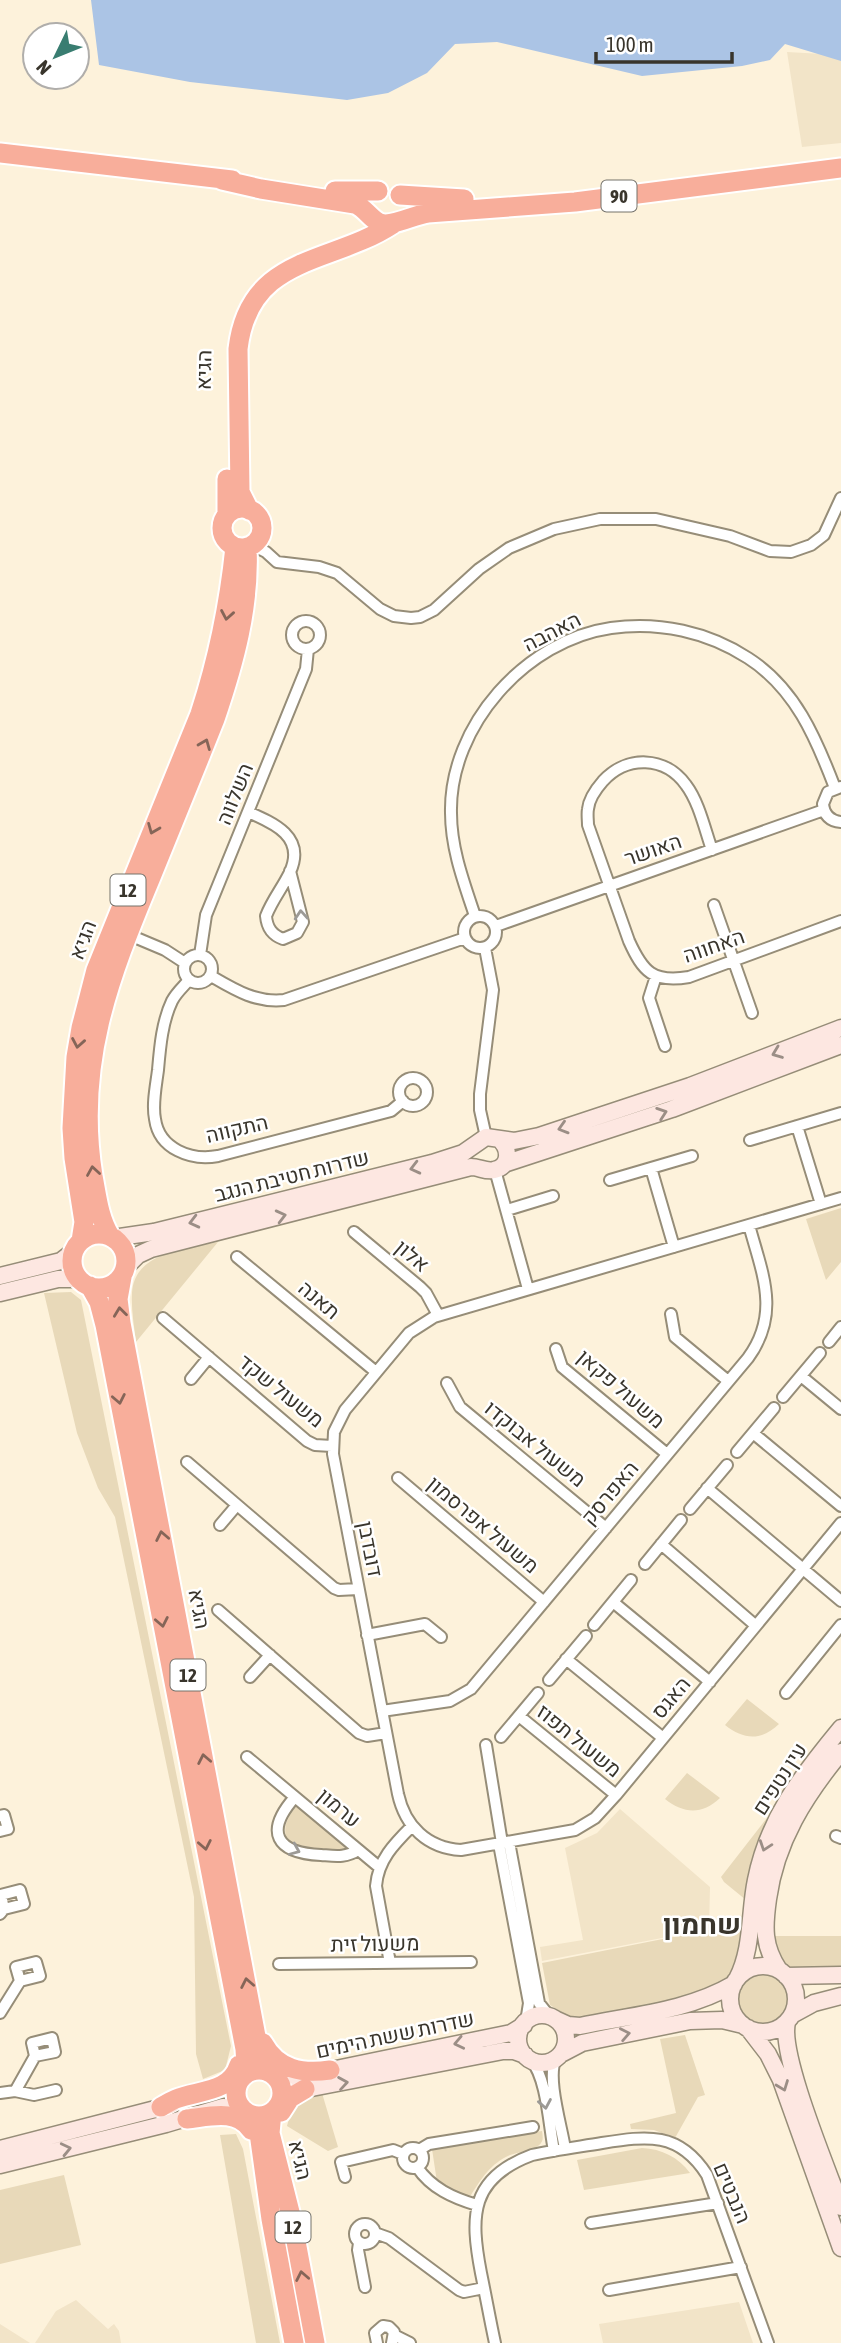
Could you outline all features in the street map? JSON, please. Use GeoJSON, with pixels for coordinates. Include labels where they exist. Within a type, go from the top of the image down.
{"type":"FeatureCollection","features":[{"type":"Feature","properties":{"kind":"highway","name":"90"},"geometry":{"type":"LineString","coordinates":[[0,153],[222,180],[261,189],[346,201],[363,207],[380,224],[395,223],[428,213],[575,202],[841,169]]}},
{"type":"Feature","properties":{"kind":"highway","name":"90"},"geometry":{"type":"LineString","coordinates":[[222,180],[262,180],[339,191],[391,189],[400,195],[459,199],[566,194],[841,160]]}},
{"type":"Feature","properties":{"kind":"highway"},"geometry":{"type":"LineString","coordinates":[[354,245],[366,235],[372,217],[369,204],[378,191]]}},
{"type":"Feature","properties":{"kind":"highway"},"geometry":{"type":"LineString","coordinates":[[395,223],[405,209],[400,195]]}},
{"type":"Feature","properties":{"kind":"highway","name":"הגיא"},"geometry":{"type":"LineString","coordinates":[[227,515],[226,355],[230,324],[238,304],[255,283],[271,273],[354,245],[395,223]]}},
{"type":"Feature","properties":{"kind":"highway","name":"הגיא"},"geometry":{"type":"LineString","coordinates":[[249,510],[241,498],[239,482],[239,339],[248,312],[261,291],[275,277],[300,264]]}},
{"type":"Feature","properties":{"kind":"highway"},"geometry":{"type":"LineString","coordinates":[[227,515],[235,510],[249,510]]}},
{"type":"Feature","properties":{"kind":"highway","name":"12"},"geometry":{"type":"LineString","coordinates":[[227,515],[223,522],[226,540],[245,547],[260,537],[261,526],[257,515],[249,510]]}},
{"type":"Feature","properties":{"kind":"highway","name":"הגיא"},"geometry":{"type":"LineString","coordinates":[[112,1237],[99,1211],[90,1156],[89,1093],[92,1059],[103,1004],[127,934],[226,688],[245,607],[248,578],[245,547]]}},
{"type":"Feature","properties":{"kind":"highway","name":"הגיא"},"geometry":{"type":"LineString","coordinates":[[78,1246],[84,1222],[72,1128],[75,1069],[81,1028],[96,970],[200,714],[220,648],[245,547]]}},
{"type":"Feature","properties":{"kind":"highway"},"geometry":{"type":"LineString","coordinates":[[78,1246],[95,1234],[112,1237]]}},
{"type":"Feature","properties":{"kind":"highway","name":"12"},"geometry":{"type":"LineString","coordinates":[[112,1237],[125,1252],[124,1272]]}},
{"type":"Feature","properties":{"kind":"highway","name":"12"},"geometry":{"type":"LineString","coordinates":[[78,1246],[73,1265],[85,1283]]}},
{"type":"Feature","properties":{"kind":"highway"},"geometry":{"type":"LineString","coordinates":[[85,1283],[99,1288],[109,1286],[124,1272]]}},
{"type":"Feature","properties":{"kind":"highway","name":"הגיא"},"geometry":{"type":"LineString","coordinates":[[124,1272],[118,1294],[120,1317],[246,2017],[246,2060],[240,2080]]}},
{"type":"Feature","properties":{"kind":"highway","name":"הגיא"},"geometry":{"type":"LineString","coordinates":[[85,1283],[99,1303],[105,1325],[246,2017],[259,2053],[270,2073]]}},
{"type":"Feature","properties":{"kind":"highway"},"geometry":{"type":"LineString","coordinates":[[246,2017],[276,2061],[301,2072],[330,2070]]}},
{"type":"Feature","properties":{"kind":"highway"},"geometry":{"type":"LineString","coordinates":[[187,2119],[213,2104],[238,2069],[246,2017]]}},
{"type":"Feature","properties":{"kind":"highway"},"geometry":{"type":"LineString","coordinates":[[240,2080],[255,2070],[270,2073]]}},
{"type":"Feature","properties":{"kind":"highway","name":"12"},"geometry":{"type":"LineString","coordinates":[[270,2073],[282,2090],[276,2107]]}},
{"type":"Feature","properties":{"kind":"highway","name":"12"},"geometry":{"type":"LineString","coordinates":[[240,2080],[236,2097],[246,2112]]}},
{"type":"Feature","properties":{"kind":"highway"},"geometry":{"type":"LineString","coordinates":[[292,2220],[278,2126],[286,2103],[294,2094],[305,2089]]}},
{"type":"Feature","properties":{"kind":"highway"},"geometry":{"type":"LineString","coordinates":[[163,2116],[176,2099],[213,2104],[237,2117],[248,2125],[260,2151],[266,2184]]}},
{"type":"Feature","properties":{"kind":"highway"},"geometry":{"type":"LineString","coordinates":[[246,2112],[262,2116],[276,2107]]}},
{"type":"Feature","properties":{"kind":"highway","name":"הגיא"},"geometry":{"type":"LineString","coordinates":[[276,2107],[270,2133],[292,2220],[315,2343]]}},
{"type":"Feature","properties":{"kind":"highway","name":"הגיא"},"geometry":{"type":"LineString","coordinates":[[246,2112],[259,2133],[294,2343]]}},
{"type":"Feature","properties":{"kind":"street"},"geometry":{"type":"LineString","coordinates":[[245,547],[266,552],[277,562],[320,567],[337,573],[380,609],[394,616],[411,618],[434,610],[479,569],[509,548],[554,529],[600,519],[656,519],[730,537],[770,551],[791,552],[824,535],[841,498]]}},
{"type":"Feature","properties":{"kind":"street","name":"האהבה"},"geometry":{"type":"LineString","coordinates":[[475,916],[452,836],[450,810],[463,749],[479,717],[516,675],[539,657],[585,634],[609,628],[663,626],[719,642],[749,659],[786,693],[803,715],[838,787]]}},
{"type":"Feature","properties":{"kind":"street","name":"השלווה"},"geometry":{"type":"LineString","coordinates":[[200,955],[206,915],[306,669],[308,649]]}},
{"type":"Feature","properties":{"kind":"street"},"geometry":{"type":"LineString","coordinates":[[665,1046],[649,998],[656,976],[646,971],[637,959],[588,825],[588,808],[594,791],[612,771],[624,764],[647,761],[659,764],[680,778],[693,796],[712,850]]}},
{"type":"Feature","properties":{"kind":"street"},"geometry":{"type":"LineString","coordinates":[[838,787],[824,797],[824,810],[833,820],[841,822]]}},
{"type":"Feature","properties":{"kind":"street","name":"האושר"},"geometry":{"type":"LineString","coordinates":[[496,926],[824,810]]}},
{"type":"Feature","properties":{"kind":"street"},"geometry":{"type":"LineString","coordinates":[[248,812],[273,823],[287,835],[293,849],[290,871],[266,916],[272,933],[284,939],[297,933],[303,922],[290,871]]}},
{"type":"Feature","properties":{"kind":"street"},"geometry":{"type":"LineString","coordinates":[[714,905],[752,1013]]}},
{"type":"Feature","properties":{"kind":"street"},"geometry":{"type":"LineString","coordinates":[[475,916],[487,917],[496,926],[496,939],[485,948],[474,947],[465,938],[465,925],[475,916]]}},
{"type":"Feature","properties":{"kind":"street","name":"האחווה"},"geometry":{"type":"LineString","coordinates":[[656,976],[672,980],[689,977],[841,921]]}},
{"type":"Feature","properties":{"kind":"street"},"geometry":{"type":"LineString","coordinates":[[127,934],[164,950],[185,963]]}},
{"type":"Feature","properties":{"kind":"street"},"geometry":{"type":"LineString","coordinates":[[211,976],[254,998],[270,1002],[285,1000],[465,938]]}},
{"type":"Feature","properties":{"kind":"street"},"geometry":{"type":"LineString","coordinates":[[485,948],[493,990],[480,1110],[488,1140],[507,1149],[508,1157],[494,1167]]}},
{"type":"Feature","properties":{"kind":"street"},"geometry":{"type":"LineString","coordinates":[[200,955],[212,964],[211,976],[198,984],[185,975],[185,963],[193,956],[200,955]]}},
{"type":"Feature","properties":{"kind":"street","name":"התקווה"},"geometry":{"type":"LineString","coordinates":[[189,980],[176,994],[167,1015],[160,1044],[155,1119],[159,1131],[172,1147],[191,1157],[218,1156],[391,1111],[403,1101]]}},
{"type":"Feature","properties":{"kind":"street","name":"שדרות חטיבת הנגב"},"geometry":{"type":"LineString","coordinates":[[112,1237],[154,1232],[426,1165],[460,1155],[488,1140],[526,1139],[613,1113],[841,1028]]}},
{"type":"Feature","properties":{"kind":"street","name":"שדרות חטיבת הנגב"},"geometry":{"type":"LineString","coordinates":[[124,1272],[138,1255],[151,1249],[427,1181],[471,1167],[494,1167],[672,1109],[841,1045]]}},
{"type":"Feature","properties":{"kind":"street"},"geometry":{"type":"LineString","coordinates":[[750,1140],[841,1113]]}},
{"type":"Feature","properties":{"kind":"street"},"geometry":{"type":"LineString","coordinates":[[797,1126],[821,1204]]}},
{"type":"Feature","properties":{"kind":"street"},"geometry":{"type":"LineString","coordinates":[[488,1140],[474,1150],[475,1158],[494,1167],[528,1289],[841,1198]]}},
{"type":"Feature","properties":{"kind":"street"},"geometry":{"type":"LineString","coordinates":[[610,1180],[692,1156]]}},
{"type":"Feature","properties":{"kind":"street"},"geometry":{"type":"LineString","coordinates":[[651,1168],[674,1247]]}},
{"type":"Feature","properties":{"kind":"street"},"geometry":{"type":"LineString","coordinates":[[507,1210],[553,1196]]}},
{"type":"Feature","properties":{"kind":"street","name":"האפרסק"},"geometry":{"type":"LineString","coordinates":[[382,1711],[445,1702],[463,1695],[478,1682],[757,1344],[767,1316],[766,1294],[749,1225]]}},
{"type":"Feature","properties":{"kind":"street","name":"אלון"},"geometry":{"type":"LineString","coordinates":[[354,1233],[426,1293],[438,1315]]}},
{"type":"Feature","properties":{"kind":"street"},"geometry":{"type":"LineString","coordinates":[[0,1293],[47,1273],[78,1246]]}},
{"type":"Feature","properties":{"kind":"street","name":"תאנה"},"geometry":{"type":"LineString","coordinates":[[237,1257],[376,1372]]}},
{"type":"Feature","properties":{"kind":"street"},"geometry":{"type":"LineString","coordinates":[[0,1276],[47,1273],[85,1283]]}},
{"type":"Feature","properties":{"kind":"street","name":"דובדבן"},"geometry":{"type":"LineString","coordinates":[[412,1826],[400,1804],[332,1446],[334,1432],[341,1415],[409,1333],[421,1323],[438,1315],[528,1289]]}},
{"type":"Feature","properties":{"kind":"street"},"geometry":{"type":"LineString","coordinates":[[671,1314],[675,1337],[728,1381]]}},
{"type":"Feature","properties":{"kind":"street","name":"משעול שקד"},"geometry":{"type":"LineString","coordinates":[[163,1318],[307,1441],[314,1445],[332,1446]]}},
{"type":"Feature","properties":{"kind":"street"},"geometry":{"type":"LineString","coordinates":[[828,1342],[841,1327]]}},
{"type":"Feature","properties":{"kind":"street","name":"משעול פקאן"},"geometry":{"type":"LineString","coordinates":[[556,1349],[562,1367],[667,1454]]}},
{"type":"Feature","properties":{"kind":"street"},"geometry":{"type":"LineString","coordinates":[[783,1397],[820,1353]]}},
{"type":"Feature","properties":{"kind":"street","name":"משעול שקד"},"geometry":{"type":"LineString","coordinates":[[191,1379],[209,1357]]}},
{"type":"Feature","properties":{"kind":"street"},"geometry":{"type":"LineString","coordinates":[[801,1376],[841,1409]]}},
{"type":"Feature","properties":{"kind":"street","name":"משעול אבוקדו"},"geometry":{"type":"LineString","coordinates":[[447,1383],[460,1407],[606,1528]]}},
{"type":"Feature","properties":{"kind":"street"},"geometry":{"type":"LineString","coordinates":[[737,1452],[774,1408]]}},
{"type":"Feature","properties":{"kind":"street"},"geometry":{"type":"LineString","coordinates":[[753,1433],[841,1506]]}},
{"type":"Feature","properties":{"kind":"street"},"geometry":{"type":"LineString","coordinates":[[187,1462],[334,1588],[358,1589]]}},
{"type":"Feature","properties":{"kind":"street"},"geometry":{"type":"LineString","coordinates":[[690,1509],[727,1465]]}},
{"type":"Feature","properties":{"kind":"street","name":"משעול אפרסמון"},"geometry":{"type":"LineString","coordinates":[[398,1478],[544,1602]]}},
{"type":"Feature","properties":{"kind":"street"},"geometry":{"type":"LineString","coordinates":[[707,1488],[841,1601]]}},
{"type":"Feature","properties":{"kind":"street"},"geometry":{"type":"LineString","coordinates":[[220,1525],[237,1505]]}},
{"type":"Feature","properties":{"kind":"street"},"geometry":{"type":"LineString","coordinates":[[645,1564],[681,1520]]}},
{"type":"Feature","properties":{"kind":"street","name":"האגס"},"geometry":{"type":"LineString","coordinates":[[503,1843],[580,1828],[595,1818],[841,1523]]}},
{"type":"Feature","properties":{"kind":"street"},"geometry":{"type":"LineString","coordinates":[[661,1545],[755,1625]]}},
{"type":"Feature","properties":{"kind":"street"},"geometry":{"type":"LineString","coordinates":[[594,1625],[631,1580]]}},
{"type":"Feature","properties":{"kind":"street"},"geometry":{"type":"LineString","coordinates":[[613,1602],[710,1682]]}},
{"type":"Feature","properties":{"kind":"street"},"geometry":{"type":"LineString","coordinates":[[218,1610],[359,1733],[367,1736],[386,1733]]}},
{"type":"Feature","properties":{"kind":"street"},"geometry":{"type":"LineString","coordinates":[[367,1635],[425,1624],[441,1637]]}},
{"type":"Feature","properties":{"kind":"street"},"geometry":{"type":"LineString","coordinates":[[786,1693],[841,1625]]}},
{"type":"Feature","properties":{"kind":"street"},"geometry":{"type":"LineString","coordinates":[[549,1680],[586,1636]]}},
{"type":"Feature","properties":{"kind":"street"},"geometry":{"type":"LineString","coordinates":[[250,1677],[270,1656]]}},
{"type":"Feature","properties":{"kind":"street"},"geometry":{"type":"LineString","coordinates":[[566,1658],[663,1738]]}},
{"type":"Feature","properties":{"kind":"street","name":"משעול תפוז"},"geometry":{"type":"LineString","coordinates":[[501,1737],[538,1693]]}},
{"type":"Feature","properties":{"kind":"street","name":"משעול תפוז"},"geometry":{"type":"LineString","coordinates":[[519,1716],[616,1795]]}},
{"type":"Feature","properties":{"kind":"street","name":"עין נטפים"},"geometry":{"type":"LineString","coordinates":[[736,1981],[747,1956],[756,1882],[772,1828],[802,1775],[841,1728]]}},
{"type":"Feature","properties":{"kind":"street"},"geometry":{"type":"LineString","coordinates":[[486,1745],[529,2003],[519,2038],[528,2058],[537,2067],[559,2150]]}},
{"type":"Feature","properties":{"kind":"street","name":"עין נטפים"},"geometry":{"type":"LineString","coordinates":[[782,1973],[768,1952],[764,1934],[776,1860],[802,1804],[841,1752]]}},
{"type":"Feature","properties":{"kind":"street","name":"ערמון"},"geometry":{"type":"LineString","coordinates":[[247,1757],[379,1867]]}},
{"type":"Feature","properties":{"kind":"street","name":"ערמון"},"geometry":{"type":"LineString","coordinates":[[295,1797],[285,1810],[279,1825],[279,1838],[288,1849],[305,1854],[346,1856],[358,1850]]}},
{"type":"Feature","properties":{"kind":"street"},"geometry":{"type":"LineString","coordinates":[[0,1816],[4,1815],[8,1829],[0,1831]]}},
{"type":"Feature","properties":{"kind":"street"},"geometry":{"type":"LineString","coordinates":[[390,1963],[376,1886],[379,1867],[388,1852],[412,1826],[432,1843],[450,1849],[461,1850],[503,1843]]}},
{"type":"Feature","properties":{"kind":"street"},"geometry":{"type":"LineString","coordinates":[[503,1843],[538,2001],[542,2010],[564,2029],[566,2036],[565,2047],[552,2067],[559,2150]]}},
{"type":"Feature","properties":{"kind":"street","name":"משעול זית"},"geometry":{"type":"LineString","coordinates":[[279,1964],[471,1962]]}},
{"type":"Feature","properties":{"kind":"street"},"geometry":{"type":"LineString","coordinates":[[525,2023],[536,2016],[568,2025],[580,2025],[682,2006],[712,1997],[754,1968],[764,1966],[782,1973],[841,1975]]}},
{"type":"Feature","properties":{"kind":"street"},"geometry":{"type":"LineString","coordinates":[[782,1973],[793,1986],[796,1996],[785,2035],[790,2062],[841,2207]]}},
{"type":"Feature","properties":{"kind":"street"},"geometry":{"type":"LineString","coordinates":[[0,2013],[20,1981]]}},
{"type":"Feature","properties":{"kind":"street"},"geometry":{"type":"LineString","coordinates":[[736,1981],[730,1998],[732,2008],[764,2047],[779,2074],[841,2248]]}},
{"type":"Feature","properties":{"kind":"street"},"geometry":{"type":"LineString","coordinates":[[528,2058],[545,2063],[584,2042],[697,2020],[727,2020],[767,2032],[777,2029],[814,2003],[841,1996]]}},
{"type":"Feature","properties":{"kind":"street","name":"שדרות ששת הימים"},"geometry":{"type":"LineString","coordinates":[[270,2073],[299,2076],[330,2070],[510,2033],[525,2023]]}},
{"type":"Feature","properties":{"kind":"street","name":"שדרות ששת הימים"},"geometry":{"type":"LineString","coordinates":[[276,2107],[290,2094],[305,2089],[503,2051],[514,2051],[528,2058]]}},
{"type":"Feature","properties":{"kind":"street"},"geometry":{"type":"LineString","coordinates":[[15,2091],[35,2056]]}},
{"type":"Feature","properties":{"kind":"street"},"geometry":{"type":"LineString","coordinates":[[213,2104],[240,2080]]}},
{"type":"Feature","properties":{"kind":"street"},"geometry":{"type":"LineString","coordinates":[[0,2093],[15,2091],[34,2095],[56,2090]]}},
{"type":"Feature","properties":{"kind":"street"},"geometry":{"type":"LineString","coordinates":[[213,2104],[246,2112]]}},
{"type":"Feature","properties":{"kind":"street"},"geometry":{"type":"LineString","coordinates":[[0,2165],[163,2116]]}},
{"type":"Feature","properties":{"kind":"street"},"geometry":{"type":"LineString","coordinates":[[0,2149],[163,2116],[187,2119]]}},
{"type":"Feature","properties":{"kind":"street"},"geometry":{"type":"LineString","coordinates":[[495,2343],[475,2238],[477,2206],[434,2186],[417,2167],[407,2166],[403,2154],[410,2148],[419,2150],[429,2144],[533,2127]]}},
{"type":"Feature","properties":{"kind":"street","name":"הנבטים"},"geometry":{"type":"LineString","coordinates":[[477,2206],[483,2190],[501,2169],[532,2155],[634,2138],[665,2140],[683,2148],[707,2175],[768,2343]]}},
{"type":"Feature","properties":{"kind":"street"},"geometry":{"type":"LineString","coordinates":[[345,2178],[341,2162],[393,2150],[403,2154]]}},
{"type":"Feature","properties":{"kind":"street"},"geometry":{"type":"LineString","coordinates":[[417,2167],[423,2158],[419,2150]]}},
{"type":"Feature","properties":{"kind":"street"},"geometry":{"type":"LineString","coordinates":[[591,2223],[718,2203]]}},
{"type":"Feature","properties":{"kind":"street"},"geometry":{"type":"LineString","coordinates":[[365,2287],[355,2232],[361,2225],[370,2226],[375,2233],[389,2238],[459,2290],[464,2292],[484,2288]]}},
{"type":"Feature","properties":{"kind":"street"},"geometry":{"type":"LineString","coordinates":[[359,2243],[371,2243],[375,2233]]}},
{"type":"Feature","properties":{"kind":"street"},"geometry":{"type":"LineString","coordinates":[[608,2290],[741,2267]]}},
{"type":"Feature","properties":{"kind":"street"},"geometry":{"type":"LineString","coordinates":[[377,2343],[374,2334],[380,2327],[389,2328],[393,2339],[410,2343]]}},
{"type":"Feature","properties":{"kind":"shaded area"},"geometry":{"type":"Polygon","coordinates":[[[787,52],[841,55],[841,143],[802,147],[787,52]]]}},
{"type":"Feature","properties":{"kind":"shaded area"},"geometry":{"type":"Polygon","coordinates":[[[841,1208],[841,1262],[826,1280],[806,1219],[841,1208]]]}},
{"type":"Feature","properties":{"kind":"shaded area"},"geometry":{"type":"Polygon","coordinates":[[[218,1242],[136,1342],[132,1293],[135,1279],[142,1269],[152,1261],[177,1250],[218,1242]]]}},
{"type":"Feature","properties":{"kind":"shaded area"},"geometry":{"type":"Polygon","coordinates":[[[71,1292],[81,1300],[231,2046],[225,2070],[203,2079],[196,2054],[194,1897],[115,1517],[98,1488],[77,1433],[44,1293],[71,1292]]]}},
{"type":"Feature","properties":{"kind":"shaded area"},"geometry":{"type":"Polygon","coordinates":[[[747,1699],[779,1724],[759,1736],[739,1734],[725,1725],[747,1699]]]}},
{"type":"Feature","properties":{"kind":"shaded area"},"geometry":{"type":"Polygon","coordinates":[[[687,1773],[720,1798],[713,1804],[693,1811],[679,1808],[665,1799],[687,1773]]]}},
{"type":"Feature","properties":{"kind":"shaded area"},"geometry":{"type":"Polygon","coordinates":[[[297,1805],[347,1847],[334,1851],[317,1850],[287,1840],[287,1822],[297,1805]]]}},
{"type":"Feature","properties":{"kind":"shaded area"},"geometry":{"type":"Polygon","coordinates":[[[620,1809],[710,1887],[709,1929],[542,1961],[540,1947],[583,1940],[565,1848],[597,1833],[620,1809]]]}},
{"type":"Feature","properties":{"kind":"shaded area"},"geometry":{"type":"Polygon","coordinates":[[[770,1814],[760,1839],[746,1900],[721,1877],[770,1814]]]}},
{"type":"Feature","properties":{"kind":"shaded area"},"geometry":{"type":"Polygon","coordinates":[[[745,1925],[745,1934],[732,1977],[697,1997],[574,2020],[550,2005],[542,1963],[745,1925]]]}},
{"type":"Feature","properties":{"kind":"shaded area"},"geometry":{"type":"Polygon","coordinates":[[[768,1936],[841,1936],[841,1966],[803,1970],[786,1966],[768,1936]]]}},
{"type":"Feature","properties":{"kind":"shaded area"},"geometry":{"type":"Polygon","coordinates":[[[763,1972],[782,1980],[790,1999],[782,2018],[763,2026],[744,2018],[736,1999],[744,1980],[763,1972]]]}},
{"type":"Feature","properties":{"kind":"shaded area"},"geometry":{"type":"Polygon","coordinates":[[[685,2035],[705,2095],[698,2097],[675,2138],[654,2130],[631,2129],[630,2124],[676,2113],[660,2039],[685,2035]]]}},
{"type":"Feature","properties":{"kind":"shaded area"},"geometry":{"type":"Polygon","coordinates":[[[322,2093],[338,2147],[328,2151],[287,2126],[299,2105],[322,2093]]]}},
{"type":"Feature","properties":{"kind":"shaded area"},"geometry":{"type":"Polygon","coordinates":[[[542,2131],[543,2139],[540,2144],[497,2163],[471,2195],[466,2196],[437,2182],[432,2149],[542,2131]]]}},
{"type":"Feature","properties":{"kind":"shaded area"},"geometry":{"type":"Polygon","coordinates":[[[236,2134],[243,2149],[280,2343],[256,2343],[220,2135],[236,2134]]]}},
{"type":"Feature","properties":{"kind":"shaded area"},"geometry":{"type":"Polygon","coordinates":[[[642,2148],[669,2155],[690,2173],[584,2190],[577,2160],[642,2148]]]}},
{"type":"Feature","properties":{"kind":"shaded area"},"geometry":{"type":"Polygon","coordinates":[[[64,2175],[81,2245],[0,2264],[0,2190],[64,2175]]]}},
{"type":"Feature","properties":{"kind":"shaded area"},"geometry":{"type":"Polygon","coordinates":[[[76,2300],[108,2329],[114,2324],[119,2331],[121,2343],[35,2343],[56,2311],[76,2300]]]}},
{"type":"Feature","properties":{"kind":"shaded area"},"geometry":{"type":"Polygon","coordinates":[[[739,2302],[753,2343],[603,2343],[599,2324],[739,2302]]]}},
{"type":"Feature","properties":{"kind":"shaded area"},"geometry":{"type":"Polygon","coordinates":[[[0,2324],[30,2343],[0,2343],[0,2324]]]}},
{"type":"Feature","properties":{"kind":"water"},"geometry":{"type":"Polygon","coordinates":[[[91,0],[841,0],[841,61],[785,44],[770,60],[742,66],[642,76],[497,42],[455,44],[427,73],[388,93],[347,100],[190,82],[99,65],[91,0]]]}},
{"type":"Feature","properties":{"kind":"district","name":"שחמון"},"geometry":{"type":"Point","coordinates":[702,1924]}}]}
